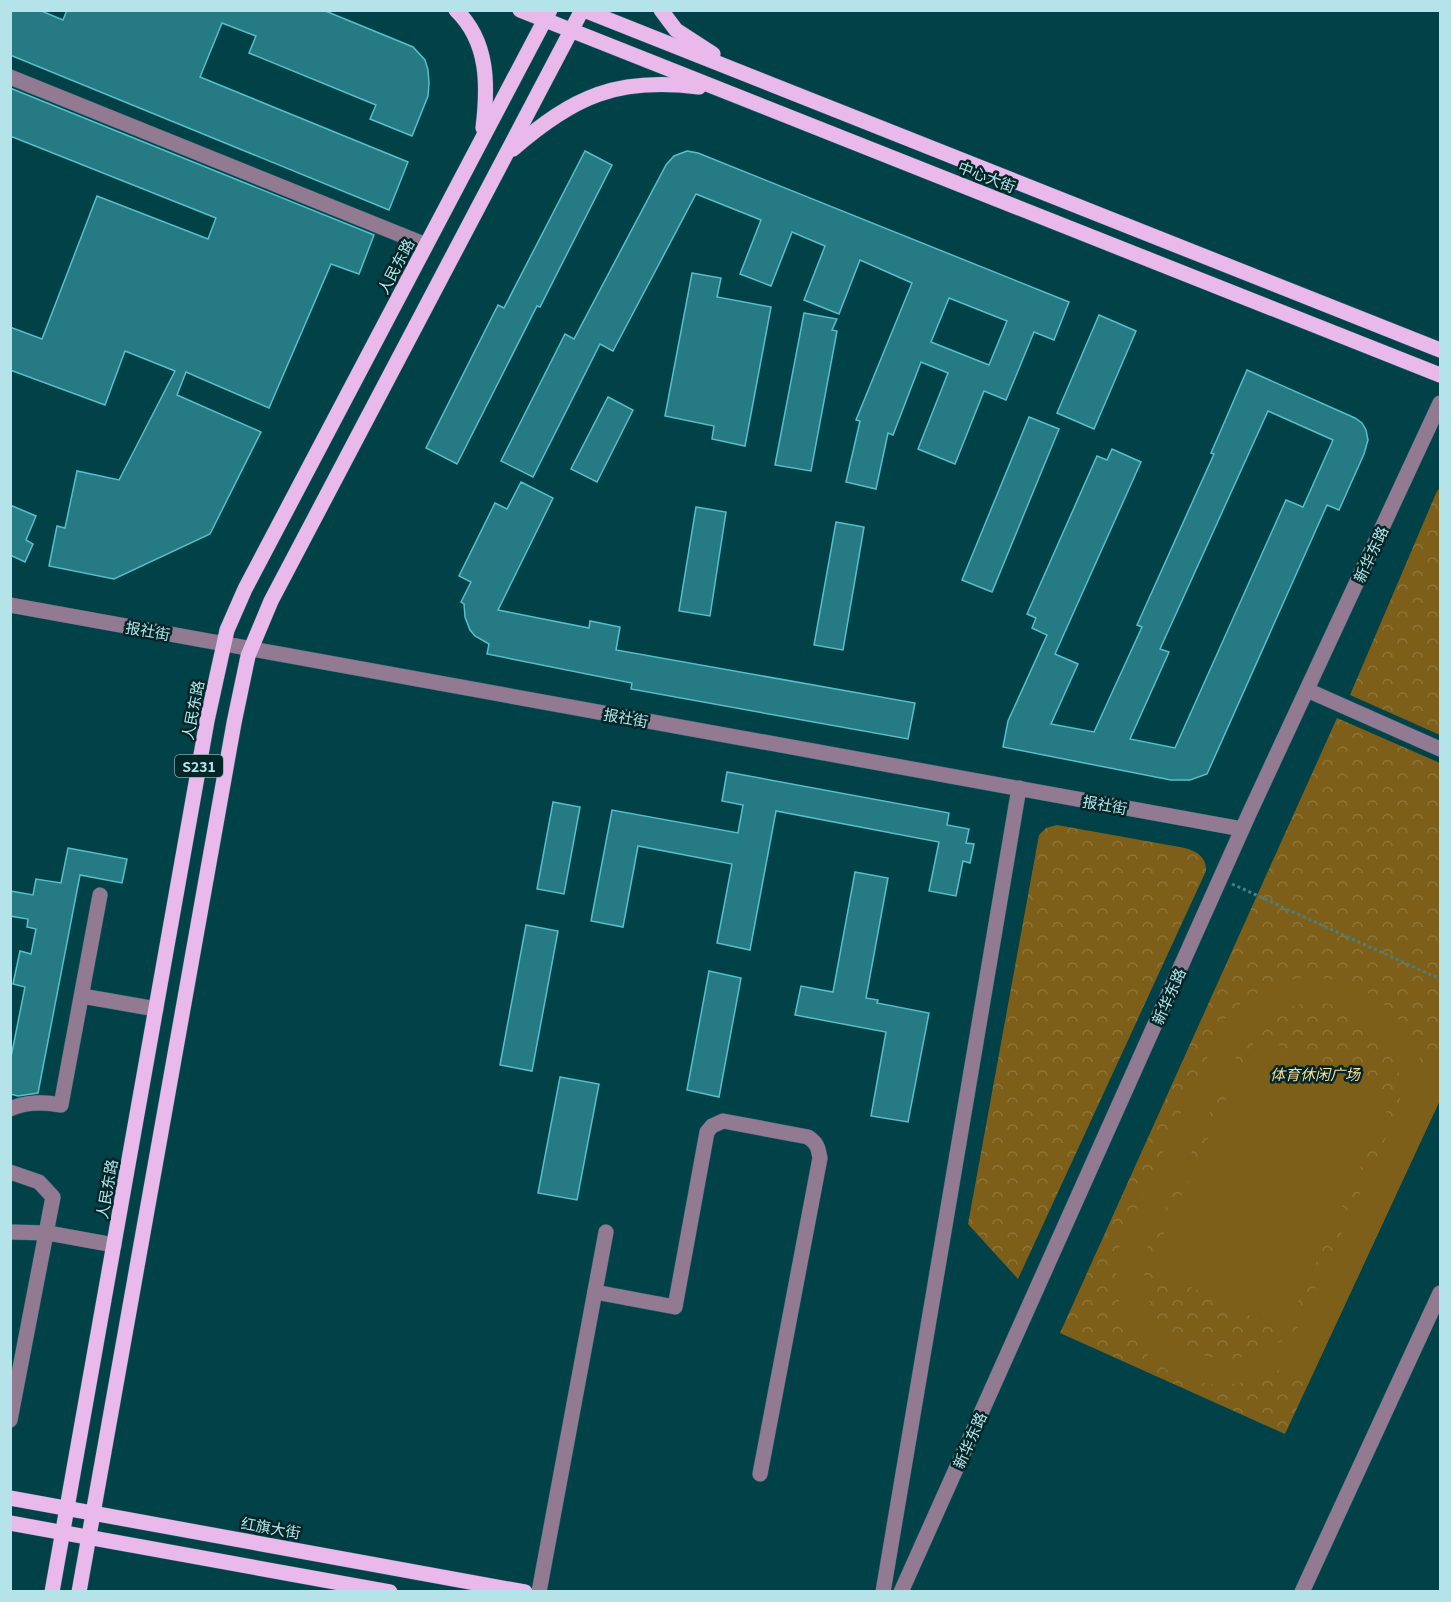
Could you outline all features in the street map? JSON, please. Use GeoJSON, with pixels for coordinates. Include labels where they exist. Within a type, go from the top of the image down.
{"type":"FeatureCollection","features":[{"type":"Feature","properties":{"kind":"main road"},"geometry":{"type":"LineString","coordinates":[[456,10],[476,37],[483,58],[487,83],[482,138]]}},
{"type":"Feature","properties":{"kind":"main road","name":"中心大街"},"geometry":{"type":"LineString","coordinates":[[520,10],[579,18],[760,81],[1440,350]]}},
{"type":"Feature","properties":{"kind":"main road"},"geometry":{"type":"LineString","coordinates":[[661,10],[676,30],[760,81]]}},
{"type":"Feature","properties":{"kind":"main road","name":"人民东路"},"geometry":{"type":"LineString","coordinates":[[52,1592],[207,722],[227,630],[245,589],[548,15]]}},
{"type":"Feature","properties":{"kind":"main road","name":"中心大街"},"geometry":{"type":"LineString","coordinates":[[579,18],[738,97],[1440,375]]}},
{"type":"Feature","properties":{"kind":"main road","name":"S231"},"geometry":{"type":"LineString","coordinates":[[79,1592],[234,723],[251,648],[271,602],[579,18]]}},
{"type":"Feature","properties":{"kind":"main road"},"geometry":{"type":"LineString","coordinates":[[506,154],[562,110],[588,96],[609,90],[679,85],[706,88],[738,97]]}},
{"type":"Feature","properties":{"kind":"main road","name":"红旗大街"},"geometry":{"type":"LineString","coordinates":[[10,1498],[525,1592]]}},
{"type":"Feature","properties":{"kind":"main road"},"geometry":{"type":"LineString","coordinates":[[10,1523],[390,1592]]}},
{"type":"Feature","properties":{"kind":"street"},"geometry":{"type":"LineString","coordinates":[[10,77],[426,245]]}},
{"type":"Feature","properties":{"kind":"street","name":"新华东路"},"geometry":{"type":"LineString","coordinates":[[902,1592],[1242,829],[1440,403]]}},
{"type":"Feature","properties":{"kind":"street","name":"报社街"},"geometry":{"type":"LineString","coordinates":[[10,605],[1242,829]]}},
{"type":"Feature","properties":{"kind":"street"},"geometry":{"type":"LineString","coordinates":[[1307,690],[1440,749]]}},
{"type":"Feature","properties":{"kind":"street"},"geometry":{"type":"LineString","coordinates":[[883,1592],[1018,788]]}},
{"type":"Feature","properties":{"kind":"street"},"geometry":{"type":"LineString","coordinates":[[10,1109],[42,1101],[62,1105],[100,895]]}},
{"type":"Feature","properties":{"kind":"street"},"geometry":{"type":"LineString","coordinates":[[82,996],[156,1009]]}},
{"type":"Feature","properties":{"kind":"street"},"geometry":{"type":"LineString","coordinates":[[595,1292],[675,1307],[707,1132],[712,1126],[723,1121],[808,1137],[814,1142],[818,1147],[820,1158],[760,1474]]}},
{"type":"Feature","properties":{"kind":"street"},"geometry":{"type":"LineString","coordinates":[[10,1420],[48,1233],[53,1197],[39,1182],[13,1177]]}},
{"type":"Feature","properties":{"kind":"street"},"geometry":{"type":"LineString","coordinates":[[10,1232],[48,1233],[114,1245]]}},
{"type":"Feature","properties":{"kind":"street"},"geometry":{"type":"LineString","coordinates":[[539,1592],[606,1232]]}},
{"type":"Feature","properties":{"kind":"street"},"geometry":{"type":"LineString","coordinates":[[1302,1592],[1440,1293]]}},
{"type":"Feature","properties":{"kind":"path"},"geometry":{"type":"LineString","coordinates":[[1220,879],[1440,979]]}},
{"type":"Feature","properties":{"kind":"green space"},"geometry":{"type":"Polygon","coordinates":[[[1440,488],[1440,735],[1350,695],[1440,488]]]}},
{"type":"Feature","properties":{"kind":"green space","name":"体育休闲广场"},"geometry":{"type":"Polygon","coordinates":[[[1337,718],[1440,763],[1440,1100],[1285,1434],[1060,1333],[1337,718]]]}},
{"type":"Feature","properties":{"kind":"green space"},"geometry":{"type":"Polygon","coordinates":[[[1057,825],[1185,848],[1200,856],[1205,862],[1206,871],[1018,1279],[968,1224],[1039,835],[1046,828],[1057,825]]]}},
{"type":"Feature","properties":{"kind":"green space"},"geometry":{"type":"Polygon","coordinates":[[[1309,977],[1330,979],[1349,984],[1380,1002],[1405,1028],[1422,1065],[1440,1073],[1440,1100],[1308,1384],[1279,1370],[1245,1382],[1212,1384],[1182,1377],[1156,1362],[1136,1340],[1122,1313],[1116,1280],[1120,1244],[1226,1017],[1244,1001],[1264,989],[1309,977]],[[1316,1002],[1285,1008],[1260,1023],[1245,1038],[1143,1256],[1144,1277],[1153,1310],[1165,1330],[1181,1345],[1200,1354],[1219,1358],[1240,1358],[1260,1352],[1280,1342],[1297,1328],[1399,1110],[1398,1069],[1392,1051],[1383,1036],[1371,1023],[1337,1006],[1316,1002]]]}},
{"type":"Feature","properties":{"kind":"green space"},"geometry":{"type":"Polygon","coordinates":[[[1257,1035],[1393,1098],[1284,1331],[1148,1267],[1257,1035]]]}},
{"type":"Feature","properties":{"kind":"building"},"geometry":{"type":"Polygon","coordinates":[[[10,10],[39,10],[63,20],[67,10],[323,10],[413,47],[425,60],[429,83],[428,96],[412,136],[370,119],[376,105],[249,53],[256,36],[222,23],[200,77],[408,162],[389,210],[10,55],[10,10]]]}},
{"type":"Feature","properties":{"kind":"building"},"geometry":{"type":"Polygon","coordinates":[[[10,88],[374,235],[359,274],[331,264],[269,408],[186,372],[177,395],[261,432],[210,534],[114,579],[49,566],[57,526],[65,528],[77,471],[119,480],[175,371],[125,351],[105,405],[10,370],[10,327],[42,339],[97,196],[208,239],[216,218],[10,136],[10,88]]]}},
{"type":"Feature","properties":{"kind":"building"},"geometry":{"type":"Polygon","coordinates":[[[585,151],[612,165],[457,464],[426,448],[498,305],[504,308],[585,151]]]}},
{"type":"Feature","properties":{"kind":"building"},"geometry":{"type":"Polygon","coordinates":[[[687,151],[698,153],[1069,302],[1054,340],[1034,332],[1006,400],[984,391],[955,464],[918,449],[948,373],[921,362],[893,435],[888,433],[876,489],[846,482],[860,421],[856,420],[912,283],[860,260],[839,314],[804,300],[825,246],[792,232],[771,286],[740,274],[761,220],[696,194],[613,351],[600,344],[533,477],[501,461],[565,334],[574,339],[666,165],[674,156],[687,151]],[[949,298],[931,342],[989,365],[1007,321],[949,298]]]}},
{"type":"Feature","properties":{"kind":"building"},"geometry":{"type":"Polygon","coordinates":[[[692,273],[721,278],[717,297],[771,307],[745,446],[712,439],[714,426],[665,416],[692,273]]]}},
{"type":"Feature","properties":{"kind":"building"},"geometry":{"type":"Polygon","coordinates":[[[804,313],[837,319],[832,330],[837,331],[811,471],[775,465],[804,313]]]}},
{"type":"Feature","properties":{"kind":"building"},"geometry":{"type":"Polygon","coordinates":[[[1099,315],[1136,331],[1094,429],[1057,413],[1099,315]]]}},
{"type":"Feature","properties":{"kind":"building"},"geometry":{"type":"Polygon","coordinates":[[[1247,370],[1355,418],[1362,423],[1368,440],[1339,510],[1327,505],[1207,774],[1190,780],[1171,780],[1003,747],[1008,721],[1047,635],[1032,628],[1036,618],[1027,614],[1097,456],[1107,460],[1112,449],[1141,462],[1055,654],[1078,664],[1051,724],[1094,732],[1142,627],[1137,625],[1214,454],[1211,453],[1247,370]],[[1268,411],[1160,649],[1169,652],[1130,739],[1175,748],[1286,500],[1303,507],[1333,440],[1268,411]]]}},
{"type":"Feature","properties":{"kind":"building"},"geometry":{"type":"Polygon","coordinates":[[[608,397],[633,410],[597,482],[571,469],[608,397]]]}},
{"type":"Feature","properties":{"kind":"building"},"geometry":{"type":"Polygon","coordinates":[[[1029,417],[1059,429],[992,592],[962,580],[1029,417]]]}},
{"type":"Feature","properties":{"kind":"building"},"geometry":{"type":"Polygon","coordinates":[[[521,482],[553,498],[498,610],[589,628],[590,621],[620,627],[616,650],[915,703],[908,739],[631,689],[632,683],[487,654],[489,644],[475,636],[470,630],[465,617],[464,604],[461,602],[471,582],[459,576],[495,503],[507,509],[521,482]]]}},
{"type":"Feature","properties":{"kind":"building"},"geometry":{"type":"Polygon","coordinates":[[[10,505],[36,516],[26,540],[33,544],[25,562],[10,555],[10,505]]]}},
{"type":"Feature","properties":{"kind":"building"},"geometry":{"type":"Polygon","coordinates":[[[696,507],[726,512],[710,616],[679,611],[696,507]]]}},
{"type":"Feature","properties":{"kind":"building"},"geometry":{"type":"Polygon","coordinates":[[[836,522],[864,527],[843,650],[814,645],[836,522]]]}},
{"type":"Feature","properties":{"kind":"building"},"geometry":{"type":"Polygon","coordinates":[[[727,772],[949,813],[947,825],[969,829],[966,843],[974,844],[970,863],[963,861],[956,896],[929,891],[939,842],[776,811],[750,950],[717,943],[732,864],[638,846],[623,927],[591,921],[612,810],[738,833],[743,805],[722,801],[727,772]]]}},
{"type":"Feature","properties":{"kind":"building"},"geometry":{"type":"Polygon","coordinates":[[[553,802],[580,807],[564,894],[537,889],[553,802]]]}},
{"type":"Feature","properties":{"kind":"building"},"geometry":{"type":"Polygon","coordinates":[[[68,848],[127,859],[122,883],[80,875],[38,1093],[18,1096],[10,1094],[10,1062],[25,987],[13,984],[20,951],[31,954],[36,929],[27,927],[28,919],[10,916],[10,891],[33,895],[36,879],[61,883],[68,848]]]}},
{"type":"Feature","properties":{"kind":"building"},"geometry":{"type":"Polygon","coordinates":[[[855,872],[888,878],[866,998],[878,1000],[877,1003],[929,1013],[908,1122],[871,1116],[886,1032],[795,1015],[801,986],[833,992],[855,872]]]}},
{"type":"Feature","properties":{"kind":"building"},"geometry":{"type":"Polygon","coordinates":[[[526,925],[558,931],[532,1071],[500,1065],[526,925]]]}},
{"type":"Feature","properties":{"kind":"building"},"geometry":{"type":"Polygon","coordinates":[[[709,971],[741,978],[719,1097],[687,1090],[709,971]]]}},
{"type":"Feature","properties":{"kind":"building"},"geometry":{"type":"Polygon","coordinates":[[[560,1077],[599,1084],[577,1200],[538,1193],[560,1077]]]}}]}
